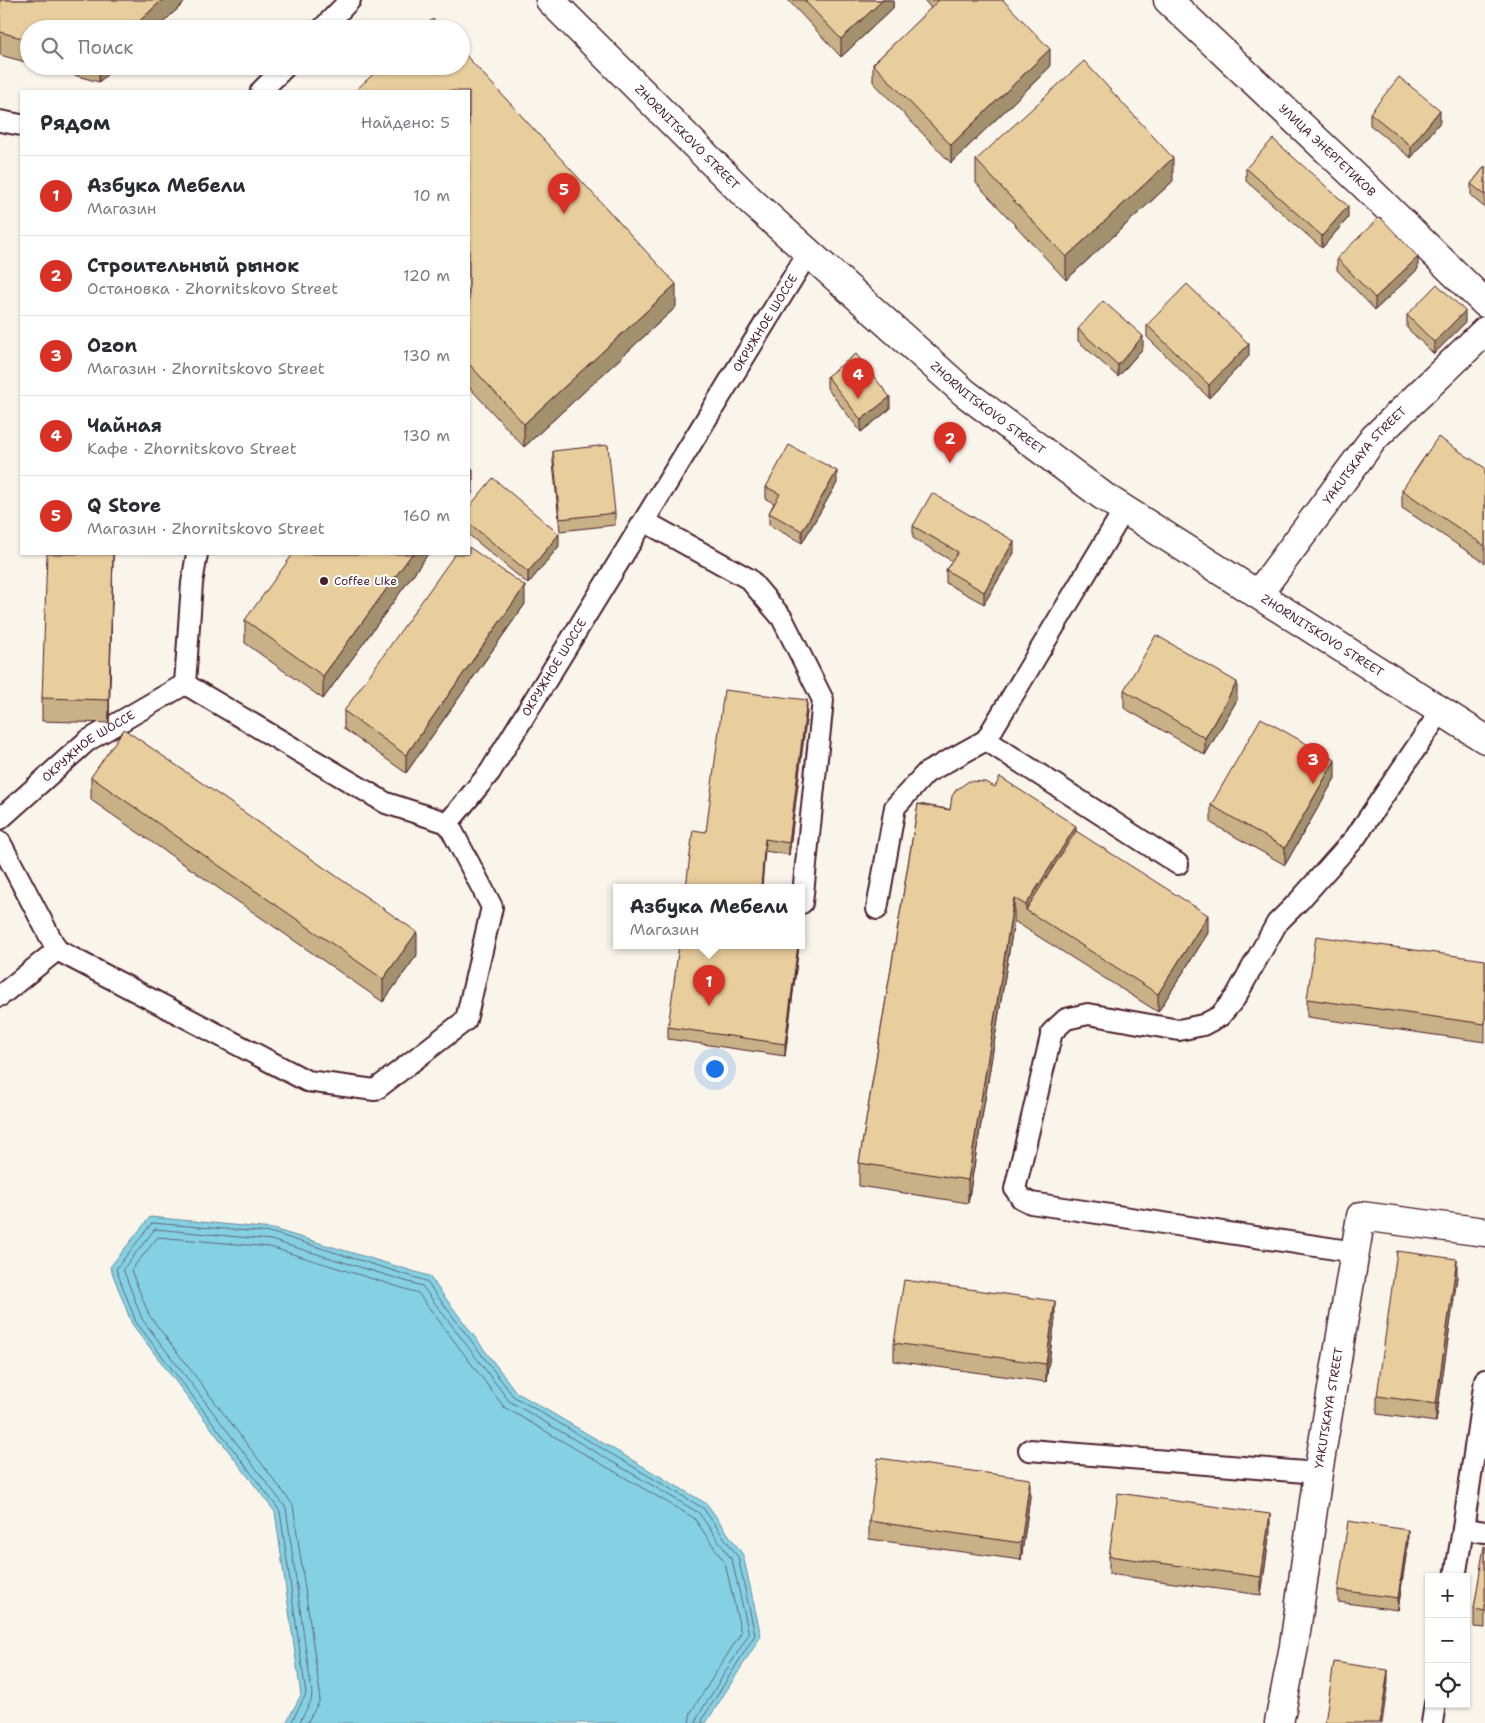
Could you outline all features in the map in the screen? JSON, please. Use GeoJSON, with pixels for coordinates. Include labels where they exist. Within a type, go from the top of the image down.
{"type":"FeatureCollection","features":[{"type":"Feature","properties":{"kind":"street","name":"ZHORNITSKOVO STREET"},"geometry":{"type":"LineString","coordinates":[[550,0],[752,202],[965,393],[1103,496],[1485,740]]}},
{"type":"Feature","properties":{"kind":"street","name":"УЛИЦА ЭНЕРГЕТИКОВ"},"geometry":{"type":"LineString","coordinates":[[1168,0],[1485,302]]}},
{"type":"Feature","properties":{"kind":"street","name":"YAKUTSKAYA STREET"},"geometry":{"type":"LineString","coordinates":[[1258,594],[1374,438],[1485,331]]}},
{"type":"Feature","properties":{"kind":"street","name":"YAKUTSKAYA STREET"},"geometry":{"type":"LineString","coordinates":[[1279,1723],[1294,1646],[1318,1473],[1361,1216],[1485,1232]]}},
{"type":"Feature","properties":{"kind":"lane"},"geometry":{"type":"LineString","coordinates":[[331,20],[350,0]]}},
{"type":"Feature","properties":{"kind":"lane"},"geometry":{"type":"LineString","coordinates":[[262,90],[277,75]]}},
{"type":"Feature","properties":{"kind":"lane"},"geometry":{"type":"LineString","coordinates":[[0,121],[20,125]]}},
{"type":"Feature","properties":{"kind":"lane","name":"ОКРУЖНОЕ ШОССЕ"},"geometry":{"type":"LineString","coordinates":[[448,823],[490,772],[808,253]]}},
{"type":"Feature","properties":{"kind":"lane"},"geometry":{"type":"LineString","coordinates":[[877,909],[895,807],[926,774],[986,740],[1124,510]]}},
{"type":"Feature","properties":{"kind":"lane"},"geometry":{"type":"LineString","coordinates":[[644,521],[749,579],[782,618],[823,700],[804,884]]}},
{"type":"Feature","properties":{"kind":"lane"},"geometry":{"type":"LineString","coordinates":[[0,842],[56,950],[307,1081],[375,1090],[466,1020],[492,907],[448,823],[386,803],[185,684],[192,583],[197,555]]}},
{"type":"Feature","properties":{"kind":"lane","name":"ОКРУЖНОЕ ШОССЕ"},"geometry":{"type":"LineString","coordinates":[[0,819],[88,741],[185,684]]}},
{"type":"Feature","properties":{"kind":"lane"},"geometry":{"type":"LineString","coordinates":[[1355,1252],[1031,1204],[1021,1198],[1015,1189],[1052,1032],[1066,1019],[1088,1014],[1179,1030],[1203,1025],[1220,1016],[1235,998],[1277,923],[1299,902],[1355,838],[1441,711]]}},
{"type":"Feature","properties":{"kind":"lane"},"geometry":{"type":"LineString","coordinates":[[986,740],[1178,864]]}},
{"type":"Feature","properties":{"kind":"lane"},"geometry":{"type":"LineString","coordinates":[[0,996],[56,950]]}},
{"type":"Feature","properties":{"kind":"lane"},"geometry":{"type":"LineString","coordinates":[[1456,1573],[1485,1380]]}},
{"type":"Feature","properties":{"kind":"lane"},"geometry":{"type":"LineString","coordinates":[[1029,1450],[1318,1473]]}},
{"type":"Feature","properties":{"kind":"lane"},"geometry":{"type":"LineString","coordinates":[[1463,1529],[1485,1532]]}},
{"type":"Feature","properties":{"kind":"lane"},"geometry":{"type":"LineString","coordinates":[[1432,1723],[1434,1708]]}},
{"type":"Feature","properties":{"kind":"water"},"geometry":{"type":"Polygon","coordinates":[[[150,1217],[273,1229],[429,1276],[516,1392],[707,1504],[743,1555],[761,1636],[706,1723],[286,1723],[301,1695],[275,1512],[132,1324],[110,1267],[150,1217]]]}},
{"type":"Feature","properties":{"kind":"building"},"geometry":{"type":"Polygon","coordinates":[[[0,0],[162,0],[141,20],[20,20],[20,38],[0,32],[0,0]]]}},
{"type":"Feature","properties":{"kind":"building"},"geometry":{"type":"Polygon","coordinates":[[[804,0],[883,0],[841,39],[804,0]]]}},
{"type":"Feature","properties":{"kind":"building"},"geometry":{"type":"Polygon","coordinates":[[[939,0],[1003,0],[1050,49],[951,145],[873,64],[939,0]]]}},
{"type":"Feature","properties":{"kind":"building"},"geometry":{"type":"Polygon","coordinates":[[[470,60],[676,284],[524,424],[470,365],[470,90],[356,90],[372,75],[470,75],[470,60]]]}},
{"type":"Feature","properties":{"kind":"building"},"geometry":{"type":"Polygon","coordinates":[[[1084,61],[1173,158],[1066,257],[976,160],[1084,61]]]}},
{"type":"Feature","properties":{"kind":"building"},"geometry":{"type":"Polygon","coordinates":[[[1399,77],[1440,110],[1411,146],[1370,113],[1399,77]]]}},
{"type":"Feature","properties":{"kind":"building"},"geometry":{"type":"Polygon","coordinates":[[[1273,139],[1348,206],[1322,236],[1246,168],[1273,139]]]}},
{"type":"Feature","properties":{"kind":"building"},"geometry":{"type":"Polygon","coordinates":[[[1485,166],[1485,195],[1471,184],[1485,166]]]}},
{"type":"Feature","properties":{"kind":"building"},"geometry":{"type":"Polygon","coordinates":[[[1380,217],[1418,257],[1375,298],[1337,258],[1380,217]]]}},
{"type":"Feature","properties":{"kind":"building"},"geometry":{"type":"Polygon","coordinates":[[[1187,284],[1249,344],[1209,385],[1147,325],[1187,284]]]}},
{"type":"Feature","properties":{"kind":"building"},"geometry":{"type":"Polygon","coordinates":[[[1437,284],[1465,311],[1434,342],[1407,315],[1437,284]]]}},
{"type":"Feature","properties":{"kind":"building"},"geometry":{"type":"Polygon","coordinates":[[[1103,301],[1143,336],[1118,365],[1078,329],[1103,301]]]}},
{"type":"Feature","properties":{"kind":"building"},"geometry":{"type":"Polygon","coordinates":[[[856,354],[890,397],[861,420],[827,376],[856,354]]]}},
{"type":"Feature","properties":{"kind":"building"},"geometry":{"type":"Polygon","coordinates":[[[1438,437],[1485,468],[1485,546],[1402,490],[1438,437]]]}},
{"type":"Feature","properties":{"kind":"building"},"geometry":{"type":"Polygon","coordinates":[[[608,445],[615,513],[560,519],[553,451],[608,445]]]}},
{"type":"Feature","properties":{"kind":"building"},"geometry":{"type":"Polygon","coordinates":[[[789,445],[837,471],[802,531],[769,513],[780,494],[766,487],[789,445]]]}},
{"type":"Feature","properties":{"kind":"building"},"geometry":{"type":"Polygon","coordinates":[[[493,478],[559,534],[528,572],[470,524],[470,506],[493,478]]]}},
{"type":"Feature","properties":{"kind":"building"},"geometry":{"type":"Polygon","coordinates":[[[932,493],[1014,541],[984,592],[946,570],[958,552],[913,526],[932,493]]]}},
{"type":"Feature","properties":{"kind":"building"},"geometry":{"type":"Polygon","coordinates":[[[470,548],[525,586],[406,755],[344,711],[454,555],[470,555],[470,548]]]}},
{"type":"Feature","properties":{"kind":"building"},"geometry":{"type":"Polygon","coordinates":[[[47,555],[113,555],[109,700],[42,698],[47,555]]]}},
{"type":"Feature","properties":{"kind":"building"},"geometry":{"type":"Polygon","coordinates":[[[292,555],[411,555],[323,676],[245,620],[292,555]]]}},
{"type":"Feature","properties":{"kind":"building"},"geometry":{"type":"Polygon","coordinates":[[[1156,635],[1237,682],[1205,738],[1124,690],[1156,635]]]}},
{"type":"Feature","properties":{"kind":"building"},"geometry":{"type":"Polygon","coordinates":[[[724,690],[807,700],[789,843],[765,839],[761,884],[686,884],[693,830],[706,832],[724,690]]]}},
{"type":"Feature","properties":{"kind":"building"},"geometry":{"type":"Polygon","coordinates":[[[1261,718],[1335,760],[1285,848],[1211,805],[1261,718]]]}},
{"type":"Feature","properties":{"kind":"building"},"geometry":{"type":"Polygon","coordinates":[[[124,729],[417,932],[383,979],[91,777],[124,729]]]}},
{"type":"Feature","properties":{"kind":"building"},"geometry":{"type":"Polygon","coordinates":[[[1000,777],[1076,826],[1026,905],[1014,898],[968,1180],[859,1163],[918,804],[950,810],[952,796],[956,790],[969,781],[985,782],[995,787],[1000,777]]]}},
{"type":"Feature","properties":{"kind":"building"},"geometry":{"type":"Polygon","coordinates":[[[1076,831],[1208,915],[1158,994],[1026,910],[1076,831]]]}},
{"type":"Feature","properties":{"kind":"building"},"geometry":{"type":"Polygon","coordinates":[[[1316,936],[1485,960],[1485,1024],[1307,999],[1316,936]]]}},
{"type":"Feature","properties":{"kind":"building"},"geometry":{"type":"Polygon","coordinates":[[[678,949],[797,949],[785,1044],[668,1027],[678,949]]]}},
{"type":"Feature","properties":{"kind":"building"},"geometry":{"type":"Polygon","coordinates":[[[1397,1251],[1457,1259],[1436,1404],[1377,1396],[1397,1251]]]}},
{"type":"Feature","properties":{"kind":"building"},"geometry":{"type":"Polygon","coordinates":[[[904,1280],[1055,1301],[1046,1364],[894,1343],[904,1280]]]}},
{"type":"Feature","properties":{"kind":"building"},"geometry":{"type":"Polygon","coordinates":[[[878,1458],[1030,1479],[1021,1543],[869,1521],[878,1458]]]}},
{"type":"Feature","properties":{"kind":"building"},"geometry":{"type":"Polygon","coordinates":[[[1118,1493],[1270,1514],[1261,1577],[1109,1556],[1118,1493]]]}},
{"type":"Feature","properties":{"kind":"building"},"geometry":{"type":"Polygon","coordinates":[[[1348,1521],[1408,1530],[1398,1598],[1338,1590],[1348,1521]]]}},
{"type":"Feature","properties":{"kind":"building"},"geometry":{"type":"Polygon","coordinates":[[[1485,1546],[1485,1611],[1474,1609],[1485,1546]]]}},
{"type":"Feature","properties":{"kind":"building"},"geometry":{"type":"Polygon","coordinates":[[[1334,1662],[1388,1670],[1380,1723],[1325,1723],[1334,1662]]]}},
{"type":"Feature","properties":{"kind":"place","name":"Q Store"},"geometry":{"type":"Point","coordinates":[564,214]}},
{"type":"Feature","properties":{"kind":"place","name":"Чайная"},"geometry":{"type":"Point","coordinates":[858,399]}},
{"type":"Feature","properties":{"kind":"place","name":"Строительный рынок"},"geometry":{"type":"Point","coordinates":[950,463]}},
{"type":"Feature","properties":{"kind":"place","name":"Coffee Like"},"geometry":{"type":"Point","coordinates":[324,581]}},
{"type":"Feature","properties":{"kind":"place","name":"Ozon"},"geometry":{"type":"Point","coordinates":[1313,784]}},
{"type":"Feature","properties":{"kind":"place","name":"Азбука Мебели"},"geometry":{"type":"Point","coordinates":[709,1006]}}]}
